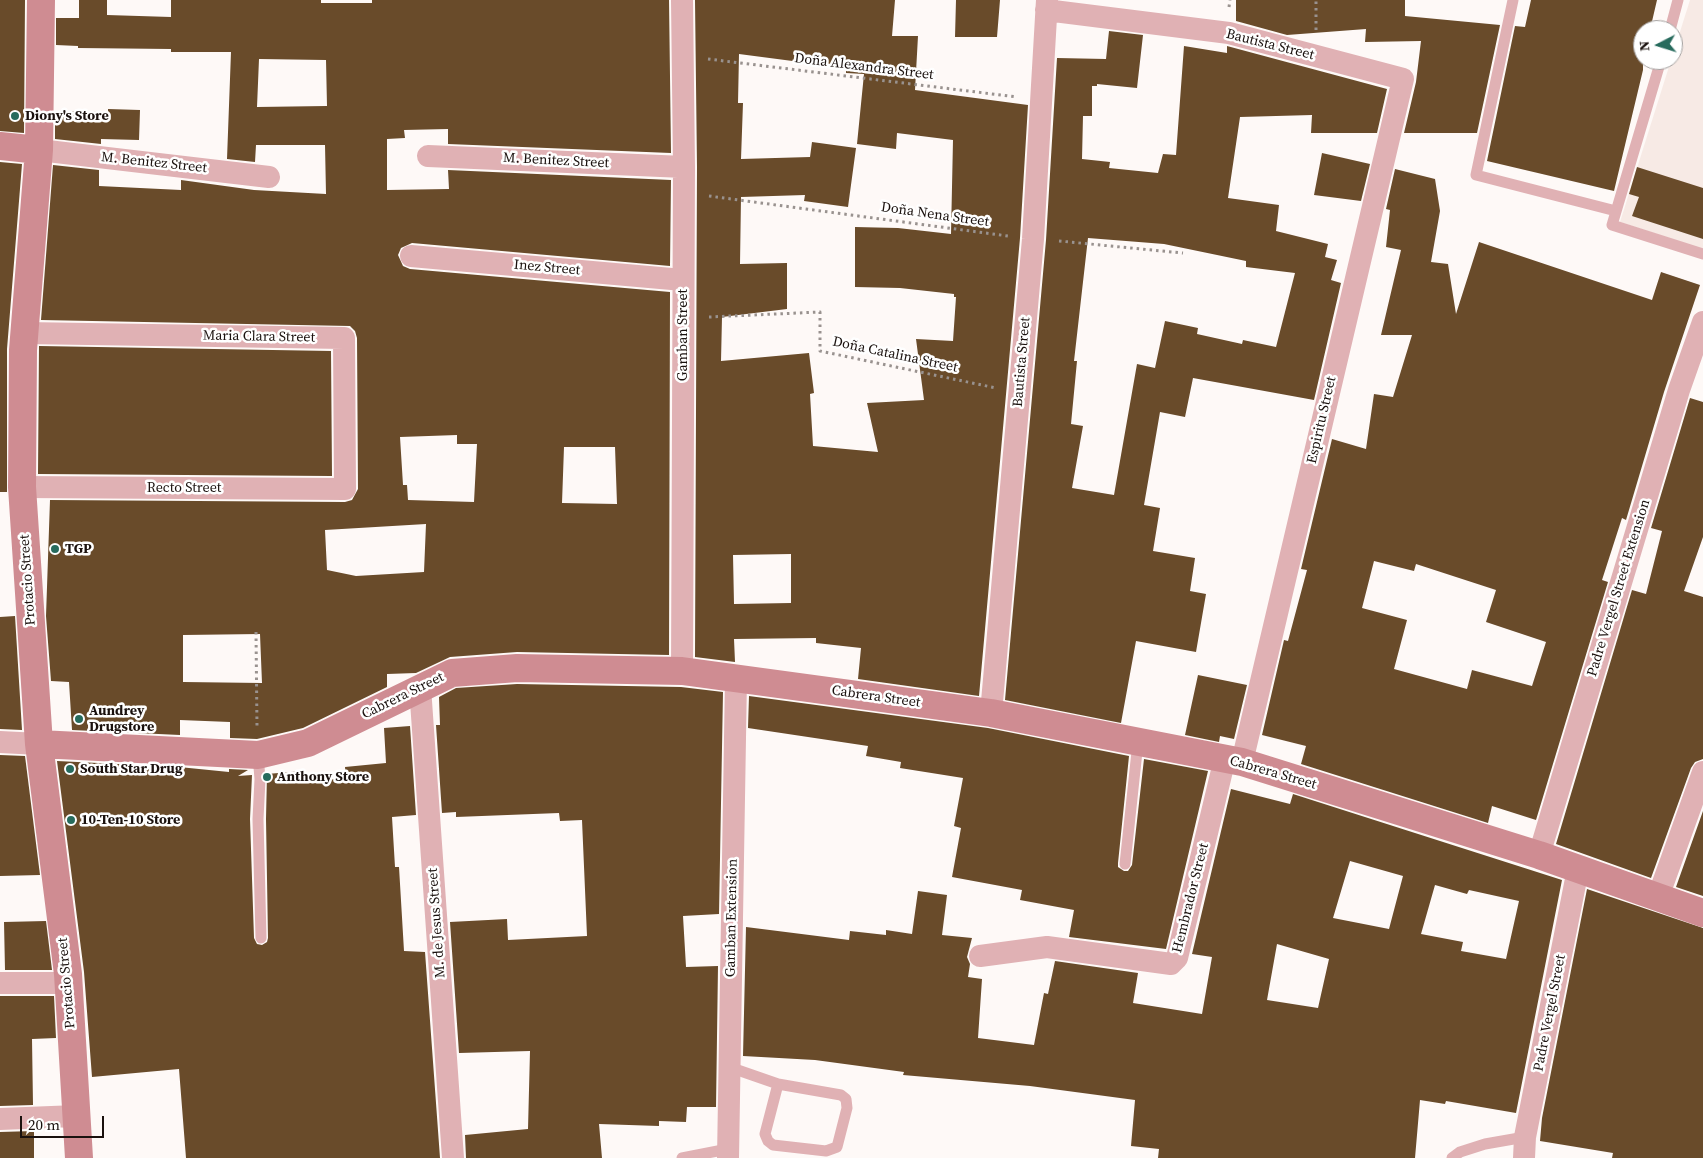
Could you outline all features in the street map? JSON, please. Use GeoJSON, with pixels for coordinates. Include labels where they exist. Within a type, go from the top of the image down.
{"type":"FeatureCollection","features":[{"type":"Feature","properties":{"kind":"street","name":"Protacio Street"},"geometry":{"type":"LineString","coordinates":[[40,0],[39,150],[24,333],[22,487],[39,744],[69,983],[80,1158]]}},
{"type":"Feature","properties":{"kind":"street","name":"Gamban Street"},"geometry":{"type":"LineString","coordinates":[[682,0],[684,167],[682,671]]}},
{"type":"Feature","properties":{"kind":"street","name":"Bautista Street"},"geometry":{"type":"LineString","coordinates":[[991,713],[1033,239],[1046,5],[1229,33],[1403,79]]}},
{"type":"Feature","properties":{"kind":"street","name":"Espiritu Street"},"geometry":{"type":"LineString","coordinates":[[1233,760],[1403,79]]}},
{"type":"Feature","properties":{"kind":"street"},"geometry":{"type":"LineString","coordinates":[[0,146],[39,150]]}},
{"type":"Feature","properties":{"kind":"street","name":"M. Benitez Street"},"geometry":{"type":"LineString","coordinates":[[39,150],[269,176]]}},
{"type":"Feature","properties":{"kind":"street","name":"M. Benitez Street"},"geometry":{"type":"LineString","coordinates":[[428,156],[684,167]]}},
{"type":"Feature","properties":{"kind":"street","name":"Inez Street"},"geometry":{"type":"LineString","coordinates":[[411,256],[684,280]]}},
{"type":"Feature","properties":{"kind":"street","name":"Padre Vergel Street Extension"},"geometry":{"type":"LineString","coordinates":[[1539,855],[1677,399],[1703,322]]}},
{"type":"Feature","properties":{"kind":"street","name":"Maria Clara Street"},"geometry":{"type":"LineString","coordinates":[[24,333],[344,338],[345,489]]}},
{"type":"Feature","properties":{"kind":"street","name":"Recto Street"},"geometry":{"type":"LineString","coordinates":[[22,487],[345,489]]}},
{"type":"Feature","properties":{"kind":"street","name":"Cabrera Street"},"geometry":{"type":"LineString","coordinates":[[39,744],[258,756],[308,743],[452,673],[517,668],[682,671],[991,713],[1233,760],[1539,855],[1703,913]]}},
{"type":"Feature","properties":{"kind":"street","name":"Gamban Extension"},"geometry":{"type":"LineString","coordinates":[[728,1154],[736,678]]}},
{"type":"Feature","properties":{"kind":"street","name":"M. de Jesus Street"},"geometry":{"type":"LineString","coordinates":[[420,687],[453,1158]]}},
{"type":"Feature","properties":{"kind":"street"},"geometry":{"type":"LineString","coordinates":[[0,742],[39,744]]}},
{"type":"Feature","properties":{"kind":"street","name":"Hembrador Street"},"geometry":{"type":"LineString","coordinates":[[980,956],[1047,947],[1166,965],[1174,962],[1233,760]]}},
{"type":"Feature","properties":{"kind":"street"},"geometry":{"type":"LineString","coordinates":[[1658,897],[1703,772]]}},
{"type":"Feature","properties":{"kind":"street","name":"Padre Vergel Street"},"geometry":{"type":"LineString","coordinates":[[1525,1148],[1578,869]]}},
{"type":"Feature","properties":{"kind":"street"},"geometry":{"type":"LineString","coordinates":[[0,983],[69,983]]}},
{"type":"Feature","properties":{"kind":"street"},"geometry":{"type":"LineString","coordinates":[[0,1119],[77,1116]]}},
{"type":"Feature","properties":{"kind":"lane"},"geometry":{"type":"LineString","coordinates":[[1513,0],[1476,175],[1616,211]]}},
{"type":"Feature","properties":{"kind":"lane"},"geometry":{"type":"LineString","coordinates":[[1673,20],[1678,0]]}},
{"type":"Feature","properties":{"kind":"lane"},"geometry":{"type":"LineString","coordinates":[[1658,70],[1612,225],[1703,254]]}},
{"type":"Feature","properties":{"kind":"lane"},"geometry":{"type":"LineString","coordinates":[[1125,864],[1138,742]]}},
{"type":"Feature","properties":{"kind":"lane"},"geometry":{"type":"LineString","coordinates":[[258,756],[260,779],[258,819],[261,938]]}},
{"type":"Feature","properties":{"kind":"lane"},"geometry":{"type":"LineString","coordinates":[[730,1067],[778,1084],[833,1092],[846,1099],[847,1108],[837,1147],[826,1151],[773,1145],[768,1140],[765,1134],[778,1084]]}},
{"type":"Feature","properties":{"kind":"lane"},"geometry":{"type":"LineString","coordinates":[[1452,1158],[1460,1152],[1485,1144],[1525,1148]]}},
{"type":"Feature","properties":{"kind":"lane"},"geometry":{"type":"LineString","coordinates":[[682,1158],[728,1154]]}},
{"type":"Feature","properties":{"kind":"path","name":"Doña Alexandra Street"},"geometry":{"type":"LineString","coordinates":[[682,55],[1042,100]]}},
{"type":"Feature","properties":{"kind":"path","name":"Doña Nena Street"},"geometry":{"type":"LineString","coordinates":[[684,192],[1033,239],[1183,252]]}},
{"type":"Feature","properties":{"kind":"path","name":"Doña Catalina Street"},"geometry":{"type":"LineString","coordinates":[[684,318],[820,312],[820,351],[1019,392]]}},
{"type":"Feature","properties":{"kind":"path"},"geometry":{"type":"LineString","coordinates":[[256,632],[258,756]]}},
{"type":"Feature","properties":{"kind":"shaded area"},"geometry":{"type":"Polygon","coordinates":[[[1690,0],[1703,0],[1703,249],[1620,222],[1668,70],[1683,70],[1683,22],[1690,0]]]}},
{"type":"Feature","properties":{"kind":"building"},"geometry":{"type":"Polygon","coordinates":[[[0,0],[25,0],[24,133],[0,131],[0,0]]]}},
{"type":"Feature","properties":{"kind":"building"},"geometry":{"type":"Polygon","coordinates":[[[79,0],[107,0],[107,15],[171,17],[171,0],[321,0],[321,3],[372,3],[372,0],[669,0],[671,153],[448,144],[448,129],[404,130],[405,138],[387,139],[387,190],[449,189],[448,170],[671,180],[670,266],[412,243],[401,248],[398,255],[403,266],[410,269],[670,292],[669,655],[517,652],[450,657],[416,673],[387,674],[387,687],[303,728],[257,739],[230,738],[230,722],[180,720],[180,735],[72,730],[69,682],[51,681],[46,616],[50,500],[345,502],[352,500],[358,489],[357,338],[355,331],[350,326],[41,320],[53,165],[99,170],[99,186],[181,190],[181,180],[254,190],[326,194],[325,145],[256,145],[255,162],[227,159],[231,52],[171,52],[171,49],[78,48],[78,46],[56,45],[56,18],[79,18],[79,0]],[[259,59],[257,107],[327,106],[326,60],[259,59]],[[457,435],[400,437],[403,485],[407,485],[408,500],[474,502],[477,444],[457,444],[457,435]],[[564,447],[562,503],[617,504],[615,447],[564,447]],[[426,524],[325,530],[327,570],[356,576],[424,572],[426,524]],[[260,634],[183,635],[183,682],[262,683],[260,634]]]}},
{"type":"Feature","properties":{"kind":"building"},"geometry":{"type":"Polygon","coordinates":[[[695,0],[895,0],[892,36],[918,36],[915,90],[1028,105],[1020,238],[979,696],[858,679],[861,648],[816,643],[816,638],[734,639],[735,662],[695,657],[697,167],[695,0]],[[739,54],[738,103],[743,103],[741,159],[810,157],[812,142],[856,148],[848,207],[804,201],[805,195],[741,197],[740,264],[787,263],[787,309],[722,317],[721,361],[809,353],[814,393],[810,394],[813,446],[878,452],[867,403],[924,400],[916,339],[953,341],[956,297],[954,297],[954,294],[900,288],[855,287],[855,227],[898,228],[951,234],[953,140],[897,133],[896,149],[857,144],[864,74],[846,73],[846,68],[739,54]],[[791,554],[733,555],[734,604],[791,603],[791,554]]]}},
{"type":"Feature","properties":{"kind":"building"},"geometry":{"type":"Polygon","coordinates":[[[956,0],[1000,0],[997,37],[955,37],[956,0]]]}},
{"type":"Feature","properties":{"kind":"building"},"geometry":{"type":"Polygon","coordinates":[[[1236,0],[1405,0],[1405,16],[1500,25],[1477,133],[1404,133],[1416,82],[1421,41],[1365,42],[1366,29],[1287,35],[1236,21],[1236,0]]]}},
{"type":"Feature","properties":{"kind":"building"},"geometry":{"type":"Polygon","coordinates":[[[1531,0],[1657,0],[1652,20],[1633,20],[1633,70],[1643,70],[1614,191],[1487,161],[1515,26],[1525,27],[1531,0]]]}},
{"type":"Feature","properties":{"kind":"building"},"geometry":{"type":"Polygon","coordinates":[[[1109,31],[1143,35],[1137,88],[1097,84],[1097,86],[1092,86],[1092,116],[1083,116],[1082,159],[1110,162],[1109,168],[1158,173],[1163,154],[1176,155],[1184,46],[1227,53],[1227,46],[1387,89],[1377,133],[1311,133],[1312,115],[1240,117],[1228,198],[1279,205],[1276,231],[1328,244],[1325,257],[1337,260],[1331,280],[1341,283],[1314,400],[1193,378],[1185,417],[1160,412],[1144,505],[1160,508],[1153,551],[1195,558],[1190,591],[1206,594],[1196,652],[1136,641],[1121,723],[1005,700],[1046,240],[1057,58],[1106,59],[1109,31]],[[1088,238],[1074,361],[1077,361],[1071,424],[1083,426],[1072,488],[1114,495],[1137,364],[1155,368],[1165,321],[1198,328],[1197,334],[1242,344],[1243,340],[1276,347],[1295,273],[1246,267],[1246,261],[1164,244],[1088,238]]]}},
{"type":"Feature","properties":{"kind":"building"},"geometry":{"type":"Polygon","coordinates":[[[108,109],[140,110],[139,140],[101,139],[101,144],[55,139],[55,111],[108,112],[108,109]]]}},
{"type":"Feature","properties":{"kind":"building"},"geometry":{"type":"Polygon","coordinates":[[[1322,153],[1370,164],[1361,201],[1314,195],[1322,153]]]}},
{"type":"Feature","properties":{"kind":"building"},"geometry":{"type":"Polygon","coordinates":[[[0,162],[22,164],[7,349],[7,492],[0,492],[0,162]]]}},
{"type":"Feature","properties":{"kind":"building"},"geometry":{"type":"Polygon","coordinates":[[[1637,167],[1703,188],[1703,239],[1632,216],[1639,197],[1629,194],[1637,167]]]}},
{"type":"Feature","properties":{"kind":"building"},"geometry":{"type":"Polygon","coordinates":[[[1395,169],[1435,179],[1440,211],[1431,262],[1448,264],[1456,314],[1479,242],[1652,300],[1661,272],[1700,285],[1664,392],[1626,520],[1622,518],[1602,580],[1608,582],[1536,820],[1492,806],[1488,823],[1301,764],[1306,746],[1262,735],[1284,640],[1288,641],[1307,570],[1301,569],[1332,439],[1366,449],[1374,394],[1393,397],[1412,335],[1381,335],[1401,250],[1386,247],[1390,210],[1386,209],[1395,169]],[[1374,561],[1362,608],[1407,620],[1394,669],[1467,689],[1472,670],[1532,686],[1546,642],[1486,622],[1496,590],[1416,564],[1414,571],[1374,561]]]}},
{"type":"Feature","properties":{"kind":"building"},"geometry":{"type":"Polygon","coordinates":[[[39,346],[331,351],[332,476],[38,474],[39,346]]]}},
{"type":"Feature","properties":{"kind":"building"},"geometry":{"type":"Polygon","coordinates":[[[1690,398],[1703,402],[1703,537],[1684,591],[1703,597],[1703,759],[1695,762],[1691,768],[1651,878],[1556,844],[1632,590],[1646,594],[1662,531],[1651,528],[1690,398]]]}},
{"type":"Feature","properties":{"kind":"building"},"geometry":{"type":"Polygon","coordinates":[[[15,616],[22,730],[0,729],[0,617],[15,616]]]}},
{"type":"Feature","properties":{"kind":"building"},"geometry":{"type":"Polygon","coordinates":[[[1198,675],[1247,685],[1234,739],[1220,736],[1219,742],[1185,735],[1198,675]]]}},
{"type":"Feature","properties":{"kind":"building"},"geometry":{"type":"Polygon","coordinates":[[[517,684],[681,687],[723,692],[719,914],[683,916],[686,967],[718,966],[716,1107],[687,1107],[686,1122],[659,1121],[659,1126],[599,1124],[602,1158],[466,1158],[465,1135],[528,1129],[530,1051],[459,1053],[450,922],[507,919],[508,940],[587,936],[582,820],[560,821],[559,813],[456,817],[456,812],[442,813],[436,725],[440,725],[439,697],[456,688],[517,684]]]}},
{"type":"Feature","properties":{"kind":"building"},"geometry":{"type":"Polygon","coordinates":[[[749,696],[988,728],[1129,756],[1118,863],[1118,867],[1124,871],[1128,871],[1132,865],[1144,759],[1208,771],[1166,949],[1069,937],[1074,910],[1020,900],[1022,890],[952,877],[961,828],[954,826],[963,778],[900,768],[901,762],[866,756],[868,746],[748,728],[749,696]]]}},
{"type":"Feature","properties":{"kind":"building"},"geometry":{"type":"Polygon","coordinates":[[[410,726],[416,815],[392,817],[395,867],[399,867],[404,951],[425,952],[440,1158],[186,1158],[179,1069],[92,1077],[84,972],[57,761],[179,767],[229,772],[229,769],[248,770],[238,776],[252,775],[250,819],[254,938],[257,944],[262,945],[267,942],[268,938],[267,774],[302,771],[303,782],[346,778],[345,767],[386,763],[384,728],[410,726]]]}},
{"type":"Feature","properties":{"kind":"building"},"geometry":{"type":"Polygon","coordinates":[[[0,755],[25,756],[40,875],[0,876],[0,755]]]}},
{"type":"Feature","properties":{"kind":"building"},"geometry":{"type":"Polygon","coordinates":[[[1231,789],[1290,804],[1293,794],[1562,880],[1516,1113],[1446,1101],[1445,1104],[1420,1100],[1415,1158],[1158,1158],[1159,1149],[1131,1146],[1135,1100],[1030,1086],[903,1075],[904,1072],[815,1060],[743,1056],[746,927],[849,940],[850,931],[886,935],[886,930],[912,934],[918,891],[947,895],[942,935],[972,938],[967,957],[970,964],[968,977],[982,979],[978,1038],[1034,1045],[1044,993],[1048,994],[1055,961],[1138,973],[1133,1003],[1202,1014],[1212,957],[1192,954],[1231,789]],[[1350,861],[1333,918],[1389,929],[1403,876],[1350,861]],[[1435,885],[1421,934],[1463,942],[1461,951],[1506,959],[1519,901],[1469,890],[1467,894],[1435,885]],[[1277,944],[1267,1000],[1318,1008],[1329,959],[1277,944]]]}},
{"type":"Feature","properties":{"kind":"building"},"geometry":{"type":"Polygon","coordinates":[[[1703,811],[1703,896],[1676,887],[1703,811]]]}},
{"type":"Feature","properties":{"kind":"building"},"geometry":{"type":"Polygon","coordinates":[[[1587,889],[1703,928],[1703,1158],[1612,1158],[1613,1153],[1540,1141],[1542,1118],[1587,889]]]}},
{"type":"Feature","properties":{"kind":"building"},"geometry":{"type":"Polygon","coordinates":[[[46,921],[52,970],[5,970],[4,922],[46,921]]]}},
{"type":"Feature","properties":{"kind":"building"},"geometry":{"type":"Polygon","coordinates":[[[0,996],[54,996],[56,1038],[32,1039],[33,1105],[0,1106],[0,996]]]}},
{"type":"Feature","properties":{"kind":"building"},"geometry":{"type":"Polygon","coordinates":[[[34,1131],[34,1158],[0,1158],[0,1132],[34,1131]]]}},
{"type":"Feature","properties":{"kind":"place","name":"Diony's Store"},"geometry":{"type":"Point","coordinates":[15,116]}},
{"type":"Feature","properties":{"kind":"place","name":"TGP"},"geometry":{"type":"Point","coordinates":[55,549]}},
{"type":"Feature","properties":{"kind":"place","name":"Aundrey Drugstore"},"geometry":{"type":"Point","coordinates":[79,719]}},
{"type":"Feature","properties":{"kind":"place","name":"South Star Drug"},"geometry":{"type":"Point","coordinates":[70,769]}},
{"type":"Feature","properties":{"kind":"place","name":"Anthony Store"},"geometry":{"type":"Point","coordinates":[267,777]}},
{"type":"Feature","properties":{"kind":"place","name":"10-Ten-10 Store"},"geometry":{"type":"Point","coordinates":[71,820]}}]}
